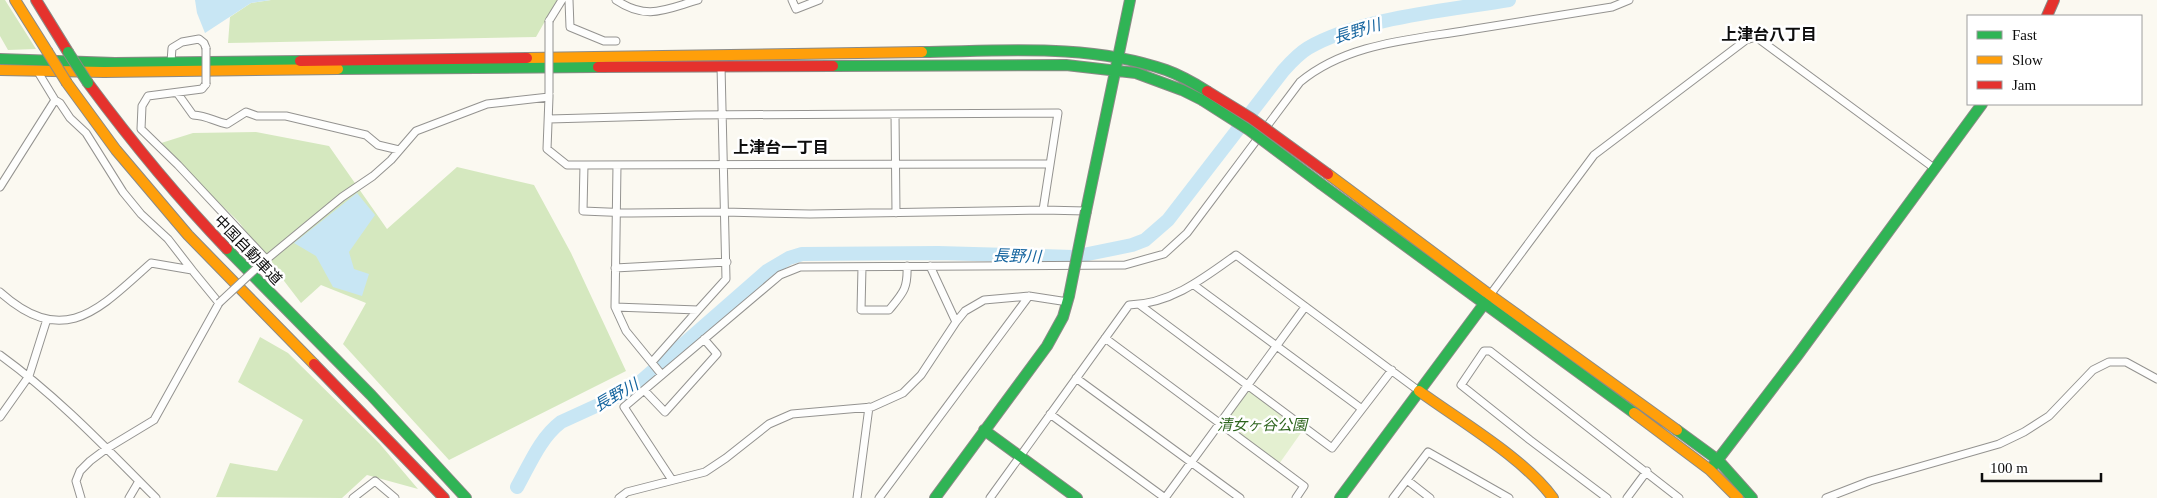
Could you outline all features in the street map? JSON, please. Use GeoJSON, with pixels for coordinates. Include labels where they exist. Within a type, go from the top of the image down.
{"type":"FeatureCollection","features":[{"type":"Feature","properties":{"kind":"main road"},"geometry":{"type":"LineString","coordinates":[[15,0],[67,82],[116,150],[188,235],[444,498]]}},
{"type":"Feature","properties":{"kind":"main road","name":"中国自動車道"},"geometry":{"type":"LineString","coordinates":[[36,0],[88,83],[129,138],[200,223],[379,404],[466,498]]}},
{"type":"Feature","properties":{"kind":"main road"},"geometry":{"type":"LineString","coordinates":[[935,498],[1054,335],[1068,299],[1130,0]]}},
{"type":"Feature","properties":{"kind":"main road"},"geometry":{"type":"LineString","coordinates":[[2047,15],[2054,0]]}},
{"type":"Feature","properties":{"kind":"main road"},"geometry":{"type":"LineString","coordinates":[[0,59],[50,62],[170,62],[1036,51],[1117,58],[1164,70],[1208,90],[1252,118],[1490,295],[1718,460],[1752,498]]}},
{"type":"Feature","properties":{"kind":"main road"},"geometry":{"type":"LineString","coordinates":[[0,70],[38,72],[1066,65],[1136,73],[1202,100],[1249,130],[1710,470],[1738,498]]}},
{"type":"Feature","properties":{"kind":"main road"},"geometry":{"type":"LineString","coordinates":[[1710,470],[1803,349],[1981,105]]}},
{"type":"Feature","properties":{"kind":"main road"},"geometry":{"type":"LineString","coordinates":[[1340,498],[1490,295]]}},
{"type":"Feature","properties":{"kind":"main road"},"geometry":{"type":"LineString","coordinates":[[1419,391],[1530,473],[1550,492],[1553,498]]}},
{"type":"Feature","properties":{"kind":"main road"},"geometry":{"type":"LineString","coordinates":[[984,430],[1077,498]]}},
{"type":"Feature","properties":{"kind":"street"},"geometry":{"type":"LineString","coordinates":[[562,0],[549,20],[549,119],[547,149],[567,165],[1050,164]]}},
{"type":"Feature","properties":{"kind":"street"},"geometry":{"type":"LineString","coordinates":[[569,0],[570,27],[604,41],[616,41]]}},
{"type":"Feature","properties":{"kind":"street"},"geometry":{"type":"LineString","coordinates":[[616,0],[624,5],[648,13],[698,0]]}},
{"type":"Feature","properties":{"kind":"street"},"geometry":{"type":"LineString","coordinates":[[792,0],[796,9],[819,0]]}},
{"type":"Feature","properties":{"kind":"street"},"geometry":{"type":"LineString","coordinates":[[672,480],[624,407],[780,275],[800,267],[1125,265],[1164,254],[1187,233],[1300,82],[1329,61],[1370,46],[1612,7],[1629,0]]}},
{"type":"Feature","properties":{"kind":"street"},"geometry":{"type":"LineString","coordinates":[[1490,295],[1594,155],[1746,40],[1756,37],[1934,168]]}},
{"type":"Feature","properties":{"kind":"street"},"geometry":{"type":"LineString","coordinates":[[170,62],[172,48],[182,42],[199,39],[206,48],[206,84],[202,89],[190,89],[178,94],[148,96],[142,106],[141,129],[178,165],[264,261]]}},
{"type":"Feature","properties":{"kind":"street"},"geometry":{"type":"LineString","coordinates":[[652,362],[726,280],[721,66]]}},
{"type":"Feature","properties":{"kind":"street"},"geometry":{"type":"LineString","coordinates":[[38,72],[55,100],[60,103],[70,118],[86,133],[123,192],[141,214],[168,239],[219,303]]}},
{"type":"Feature","properties":{"kind":"street"},"geometry":{"type":"LineString","coordinates":[[178,94],[193,115],[208,116],[215,121],[227,124],[246,112],[257,116],[286,116],[366,135],[378,145],[399,150]]}},
{"type":"Feature","properties":{"kind":"street"},"geometry":{"type":"LineString","coordinates":[[80,498],[76,481],[80,471],[90,460],[154,420],[219,303],[264,261],[342,197],[373,176],[416,131],[487,104],[549,95]]}},
{"type":"Feature","properties":{"kind":"street"},"geometry":{"type":"LineString","coordinates":[[0,187],[55,100]]}},
{"type":"Feature","properties":{"kind":"street"},"geometry":{"type":"LineString","coordinates":[[549,119],[695,115],[1058,113],[1043,210]]}},
{"type":"Feature","properties":{"kind":"street"},"geometry":{"type":"LineString","coordinates":[[895,114],[896,213]]}},
{"type":"Feature","properties":{"kind":"street"},"geometry":{"type":"LineString","coordinates":[[584,165],[583,211],[896,213],[1086,211]]}},
{"type":"Feature","properties":{"kind":"street"},"geometry":{"type":"LineString","coordinates":[[617,165],[615,307],[626,331],[662,375]]}},
{"type":"Feature","properties":{"kind":"street"},"geometry":{"type":"LineString","coordinates":[[991,498],[1129,305],[1140,305],[1173,295],[1194,286],[1236,255],[1419,391]]}},
{"type":"Feature","properties":{"kind":"street"},"geometry":{"type":"LineString","coordinates":[[615,268],[727,262]]}},
{"type":"Feature","properties":{"kind":"street"},"geometry":{"type":"LineString","coordinates":[[0,292],[10,302],[47,319],[66,320],[82,317],[106,302],[151,263],[192,270]]}},
{"type":"Feature","properties":{"kind":"street"},"geometry":{"type":"LineString","coordinates":[[862,266],[861,310],[889,310],[908,284],[907,266]]}},
{"type":"Feature","properties":{"kind":"street"},"geometry":{"type":"LineString","coordinates":[[930,266],[956,322]]}},
{"type":"Feature","properties":{"kind":"street"},"geometry":{"type":"LineString","coordinates":[[1194,286],[1362,409]]}},
{"type":"Feature","properties":{"kind":"street"},"geometry":{"type":"LineString","coordinates":[[879,498],[1029,296]]}},
{"type":"Feature","properties":{"kind":"street"},"geometry":{"type":"LineString","coordinates":[[619,498],[627,492],[705,472],[726,458],[768,424],[792,414],[869,407],[903,393],[921,375],[965,311],[984,300],[1029,296],[1068,299]]}},
{"type":"Feature","properties":{"kind":"street"},"geometry":{"type":"LineString","coordinates":[[1140,305],[1332,448],[1392,370]]}},
{"type":"Feature","properties":{"kind":"street"},"geometry":{"type":"LineString","coordinates":[[615,307],[698,310]]}},
{"type":"Feature","properties":{"kind":"street"},"geometry":{"type":"LineString","coordinates":[[1050,414],[1164,498],[1305,307]]}},
{"type":"Feature","properties":{"kind":"street"},"geometry":{"type":"LineString","coordinates":[[0,417],[29,376],[47,319]]}},
{"type":"Feature","properties":{"kind":"street"},"geometry":{"type":"LineString","coordinates":[[1105,338],[1304,486],[1296,498]]}},
{"type":"Feature","properties":{"kind":"street"},"geometry":{"type":"LineString","coordinates":[[644,390],[665,412],[716,354],[704,339]]}},
{"type":"Feature","properties":{"kind":"street"},"geometry":{"type":"LineString","coordinates":[[1607,498],[1461,385],[1484,352],[1490,351],[1647,471],[1679,498]]}},
{"type":"Feature","properties":{"kind":"street"},"geometry":{"type":"LineString","coordinates":[[0,355],[29,376],[74,416],[156,498]]}},
{"type":"Feature","properties":{"kind":"street"},"geometry":{"type":"LineString","coordinates":[[1826,498],[1870,481],[1999,444],[2024,432],[2055,410],[2093,370],[2108,362],[2126,362],[2157,378]]}},
{"type":"Feature","properties":{"kind":"street"},"geometry":{"type":"LineString","coordinates":[[1076,378],[1240,498]]}},
{"type":"Feature","properties":{"kind":"street"},"geometry":{"type":"LineString","coordinates":[[857,498],[869,407]]}},
{"type":"Feature","properties":{"kind":"street"},"geometry":{"type":"LineString","coordinates":[[1393,498],[1428,452],[1509,498]]}},
{"type":"Feature","properties":{"kind":"street"},"geometry":{"type":"LineString","coordinates":[[1627,498],[1647,471]]}},
{"type":"Feature","properties":{"kind":"street"},"geometry":{"type":"LineString","coordinates":[[1407,480],[1430,498]]}},
{"type":"Feature","properties":{"kind":"street"},"geometry":{"type":"LineString","coordinates":[[129,498],[139,481]]}},
{"type":"Feature","properties":{"kind":"street"},"geometry":{"type":"LineString","coordinates":[[353,498],[375,481],[395,498]]}},
{"type":"Feature","properties":{"kind":"green space"},"geometry":{"type":"Polygon","coordinates":[[[0,0],[5,0],[36,49],[8,50],[0,36],[0,0]]]}},
{"type":"Feature","properties":{"kind":"green space"},"geometry":{"type":"Polygon","coordinates":[[[271,0],[557,0],[536,37],[228,43],[230,17],[251,3],[271,0]]]}},
{"type":"Feature","properties":{"kind":"green space"},"geometry":{"type":"Polygon","coordinates":[[[256,132],[329,146],[387,229],[457,167],[534,185],[571,253],[626,371],[449,460],[343,344],[366,303],[321,285],[301,303],[238,221],[158,144],[193,133],[256,132]]]}},
{"type":"Feature","properties":{"kind":"green space"},"geometry":{"type":"Polygon","coordinates":[[[260,337],[288,353],[379,443],[418,489],[367,475],[342,498],[216,497],[230,463],[277,471],[303,420],[238,382],[260,337]]]}},
{"type":"Feature","properties":{"kind":"green space","name":"清女ヶ谷公園"},"geometry":{"type":"Polygon","coordinates":[[[1248,388],[1303,430],[1279,464],[1223,421],[1248,388]]]}},
{"type":"Feature","properties":{"kind":"water"},"geometry":{"type":"Polygon","coordinates":[[[195,0],[271,0],[251,3],[205,33],[197,13],[195,0]]]}},
{"type":"Feature","properties":{"kind":"water"},"geometry":{"type":"Polygon","coordinates":[[[357,193],[375,215],[349,252],[354,269],[369,274],[362,296],[333,287],[316,256],[294,243],[357,193]]]}},
{"type":"Feature","properties":{"kind":"waterway","name":"長野川"},"geometry":{"type":"LineString","coordinates":[[517,487],[541,444],[561,422],[631,390],[767,271],[789,258],[802,254],[938,253],[1073,257],[1132,245],[1145,240],[1168,220],[1283,71],[1304,50],[1329,38],[1378,22],[1509,0]]}},
{"type":"Feature","properties":{"kind":"traffic: fast"},"geometry":{"type":"LineString","coordinates":[[1086,211],[1130,0]]}},
{"type":"Feature","properties":{"kind":"traffic: fast"},"geometry":{"type":"LineString","coordinates":[[922,52],[1045,50],[1107,56],[1137,61],[1166,70],[1187,79],[1207,91]]}},
{"type":"Feature","properties":{"kind":"traffic: fast"},"geometry":{"type":"LineString","coordinates":[[68,52],[88,83]]}},
{"type":"Feature","properties":{"kind":"traffic: fast"},"geometry":{"type":"LineString","coordinates":[[0,59],[115,63],[300,61]]}},
{"type":"Feature","properties":{"kind":"traffic: fast"},"geometry":{"type":"LineString","coordinates":[[833,66],[1066,65],[1136,73],[1182,90],[1202,100]]}},
{"type":"Feature","properties":{"kind":"traffic: fast"},"geometry":{"type":"LineString","coordinates":[[338,69],[598,67]]}},
{"type":"Feature","properties":{"kind":"traffic: fast"},"geometry":{"type":"LineString","coordinates":[[1202,100],[1249,130],[1321,184]]}},
{"type":"Feature","properties":{"kind":"traffic: fast"},"geometry":{"type":"LineString","coordinates":[[1713,466],[1797,356],[1981,105]]}},
{"type":"Feature","properties":{"kind":"traffic: fast"},"geometry":{"type":"LineString","coordinates":[[1321,184],[1634,413]]}},
{"type":"Feature","properties":{"kind":"traffic: fast"},"geometry":{"type":"LineString","coordinates":[[1069,296],[1086,211]]}},
{"type":"Feature","properties":{"kind":"traffic: fast"},"geometry":{"type":"LineString","coordinates":[[227,249],[371,395],[466,498]]}},
{"type":"Feature","properties":{"kind":"traffic: fast"},"geometry":{"type":"LineString","coordinates":[[935,498],[1047,346],[1063,317],[1069,296]]}},
{"type":"Feature","properties":{"kind":"traffic: fast"},"geometry":{"type":"LineString","coordinates":[[1340,498],[1487,300]]}},
{"type":"Feature","properties":{"kind":"traffic: fast"},"geometry":{"type":"LineString","coordinates":[[984,430],[1077,498]]}},
{"type":"Feature","properties":{"kind":"traffic: fast"},"geometry":{"type":"LineString","coordinates":[[1677,430],[1718,460],[1752,498]]}},
{"type":"Feature","properties":{"kind":"traffic: slow"},"geometry":{"type":"LineString","coordinates":[[15,0],[47,51]]}},
{"type":"Feature","properties":{"kind":"traffic: slow"},"geometry":{"type":"LineString","coordinates":[[47,51],[67,83]]}},
{"type":"Feature","properties":{"kind":"traffic: slow"},"geometry":{"type":"LineString","coordinates":[[527,58],[922,52]]}},
{"type":"Feature","properties":{"kind":"traffic: slow"},"geometry":{"type":"LineString","coordinates":[[0,70],[104,72],[338,69]]}},
{"type":"Feature","properties":{"kind":"traffic: slow"},"geometry":{"type":"LineString","coordinates":[[67,83],[116,150],[188,235],[314,364]]}},
{"type":"Feature","properties":{"kind":"traffic: slow"},"geometry":{"type":"LineString","coordinates":[[1328,174],[1490,295],[1677,430]]}},
{"type":"Feature","properties":{"kind":"traffic: slow"},"geometry":{"type":"LineString","coordinates":[[1419,391],[1509,454],[1541,483],[1553,498]]}},
{"type":"Feature","properties":{"kind":"traffic: slow"},"geometry":{"type":"LineString","coordinates":[[1634,413],[1710,470],[1738,498]]}},
{"type":"Feature","properties":{"kind":"traffic: jam"},"geometry":{"type":"LineString","coordinates":[[36,0],[68,52]]}},
{"type":"Feature","properties":{"kind":"traffic: jam"},"geometry":{"type":"LineString","coordinates":[[2047,15],[2054,0]]}},
{"type":"Feature","properties":{"kind":"traffic: jam"},"geometry":{"type":"LineString","coordinates":[[300,61],[527,58]]}},
{"type":"Feature","properties":{"kind":"traffic: jam"},"geometry":{"type":"LineString","coordinates":[[598,67],[833,66]]}},
{"type":"Feature","properties":{"kind":"traffic: jam"},"geometry":{"type":"LineString","coordinates":[[88,83],[155,168],[227,249]]}},
{"type":"Feature","properties":{"kind":"traffic: jam"},"geometry":{"type":"LineString","coordinates":[[1207,91],[1251,118],[1328,174]]}},
{"type":"Feature","properties":{"kind":"traffic: jam"},"geometry":{"type":"LineString","coordinates":[[314,364],[444,498]]}},
{"type":"Feature","properties":{"kind":"district","name":"上津台八丁目"},"geometry":{"type":"Point","coordinates":[1769,34]}},
{"type":"Feature","properties":{"kind":"district","name":"上津台一丁目"},"geometry":{"type":"Point","coordinates":[781,147]}}]}
